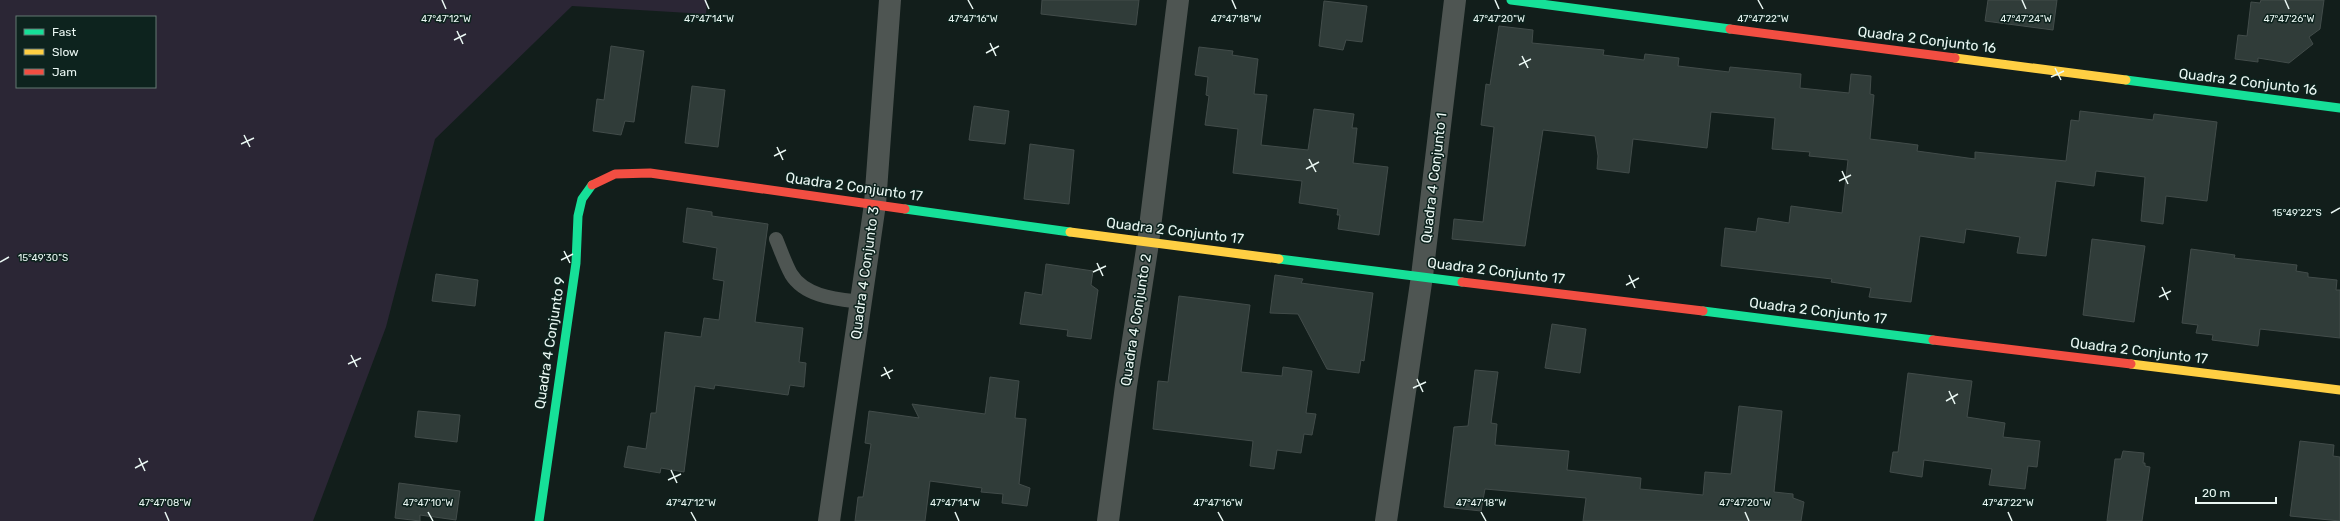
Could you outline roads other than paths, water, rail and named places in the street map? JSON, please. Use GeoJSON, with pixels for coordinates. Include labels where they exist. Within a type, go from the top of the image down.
{"type":"FeatureCollection","features":[{"type":"Feature","properties":{"kind":"street","name":"Quadra 4 Conjunto 3"},"geometry":{"type":"LineString","coordinates":[[829,521],[875,204],[890,0]]}},
{"type":"Feature","properties":{"kind":"street","name":"Quadra 4 Conjunto 2"},"geometry":{"type":"LineString","coordinates":[[1108,521],[1126,386],[1148,242],[1178,0]]}},
{"type":"Feature","properties":{"kind":"street","name":"Quadra 4 Conjunto 1"},"geometry":{"type":"LineString","coordinates":[[1386,521],[1422,276],[1455,0]]}},
{"type":"Feature","properties":{"kind":"street","name":"Quadra 2 Conjunto 16"},"geometry":{"type":"LineString","coordinates":[[1510,0],[2340,108]]}},
{"type":"Feature","properties":{"kind":"street","name":"Quadra 4 Conjunto 9"},"geometry":{"type":"LineString","coordinates":[[539,521],[577,260],[581,201],[587,190],[595,183],[608,177],[628,172],[650,173]]}},
{"type":"Feature","properties":{"kind":"street","name":"Quadra 2 Conjunto 17"},"geometry":{"type":"LineString","coordinates":[[650,173],[1148,242],[2340,390]]}},
{"type":"Feature","properties":{"kind":"lane"},"geometry":{"type":"LineString","coordinates":[[776,240],[792,275],[808,290],[833,299],[861,302]]}}]}
